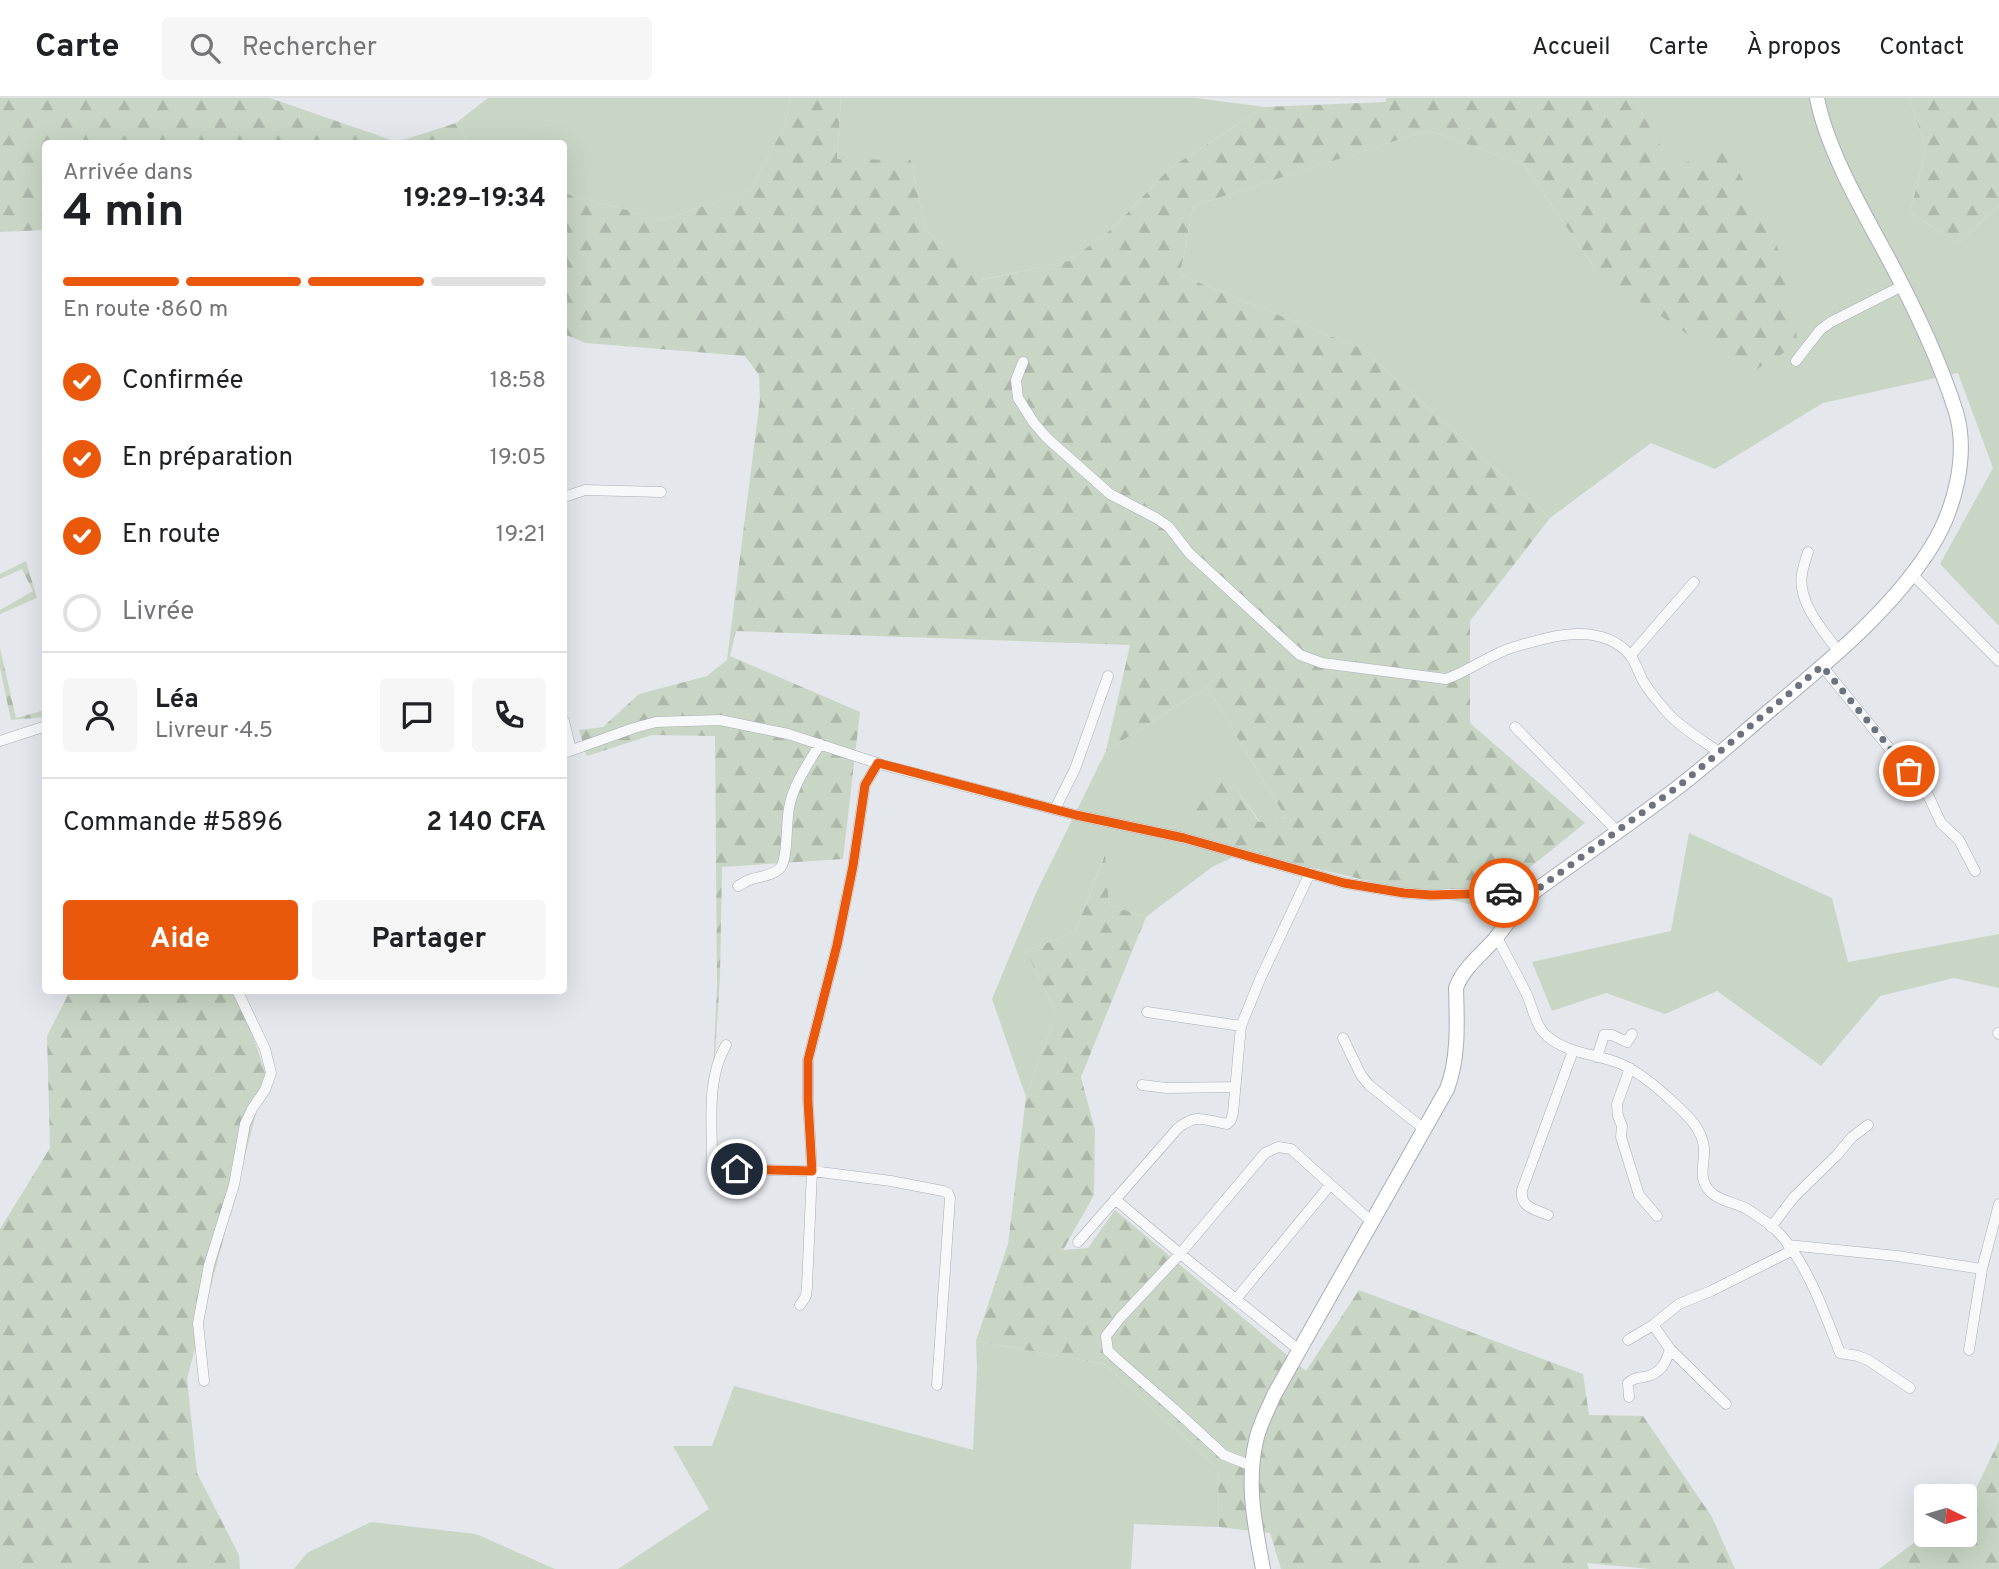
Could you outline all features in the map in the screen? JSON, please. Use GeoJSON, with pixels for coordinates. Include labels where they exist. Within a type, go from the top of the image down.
{"type":"FeatureCollection","features":[{"type":"Feature","properties":{"kind":"street"},"geometry":{"type":"LineString","coordinates":[[1263,1569],[1251,1501],[1256,1439],[1274,1395],[1442,1100],[1452,1077],[1456,988],[1460,978],[1535,891],[1680,785],[1822,666],[1899,592],[1932,546],[1952,501],[1961,462],[1957,415],[1902,285],[1846,177],[1820,113],[1817,98]]}},
{"type":"Feature","properties":{"kind":"street"},"geometry":{"type":"LineString","coordinates":[[1796,361],[1820,330],[1831,322],[1902,285]]}},
{"type":"Feature","properties":{"kind":"street"},"geometry":{"type":"LineString","coordinates":[[1023,362],[1016,380],[1018,398],[1047,438],[1110,494],[1169,527],[1189,553],[1300,655],[1322,663],[1441,679],[1458,675],[1513,647],[1584,632],[1598,634],[1612,640],[1630,656],[1643,681],[1675,720],[1719,752]]}},
{"type":"Feature","properties":{"kind":"street"},"geometry":{"type":"LineString","coordinates":[[567,496],[585,490],[661,492]]}},
{"type":"Feature","properties":{"kind":"street"},"geometry":{"type":"LineString","coordinates":[[1808,552],[1802,574],[1804,597],[1838,651]]}},
{"type":"Feature","properties":{"kind":"street"},"geometry":{"type":"LineString","coordinates":[[1912,575],[1999,661]]}},
{"type":"Feature","properties":{"kind":"street"},"geometry":{"type":"LineString","coordinates":[[1630,656],[1694,582]]}},
{"type":"Feature","properties":{"kind":"street"},"geometry":{"type":"LineString","coordinates":[[1822,666],[1929,797],[1941,823],[1959,840],[1975,871]]}},
{"type":"Feature","properties":{"kind":"street"},"geometry":{"type":"LineString","coordinates":[[1055,809],[1075,769],[1108,676]]}},
{"type":"Feature","properties":{"kind":"street"},"geometry":{"type":"LineString","coordinates":[[567,751],[656,722],[704,719],[744,723],[878,763],[1076,815],[1184,838],[1344,883],[1431,895],[1535,891]]}},
{"type":"Feature","properties":{"kind":"street"},"geometry":{"type":"LineString","coordinates":[[0,741],[42,727]]}},
{"type":"Feature","properties":{"kind":"street"},"geometry":{"type":"LineString","coordinates":[[1516,727],[1617,831]]}},
{"type":"Feature","properties":{"kind":"street"},"geometry":{"type":"LineString","coordinates":[[738,886],[750,879],[765,877],[781,868],[791,798],[820,744]]}},
{"type":"Feature","properties":{"kind":"street"},"geometry":{"type":"LineString","coordinates":[[800,1305],[806,1296],[807,1286],[812,1171],[808,1060],[839,934],[853,866],[865,785],[878,763]]}},
{"type":"Feature","properties":{"kind":"street"},"geometry":{"type":"LineString","coordinates":[[1078,1242],[1188,1120],[1198,1118],[1227,1124],[1231,1120],[1241,1026],[1261,976],[1310,873]]}},
{"type":"Feature","properties":{"kind":"street"},"geometry":{"type":"LineString","coordinates":[[1497,937],[1526,992],[1541,1030],[1548,1038],[1573,1051],[1630,1069],[1671,1100],[1693,1121],[1704,1147],[1702,1175],[1705,1185],[1710,1192],[1746,1209],[1771,1227],[1789,1248],[1803,1267],[1821,1304],[1840,1353],[1868,1360],[1910,1388]]}},
{"type":"Feature","properties":{"kind":"street"},"geometry":{"type":"LineString","coordinates":[[204,1381],[198,1323],[209,1265],[234,1185],[245,1124],[265,1090],[271,1073],[265,1049],[239,994]]}},
{"type":"Feature","properties":{"kind":"street"},"geometry":{"type":"LineString","coordinates":[[1147,1012],[1241,1026]]}},
{"type":"Feature","properties":{"kind":"street"},"geometry":{"type":"LineString","coordinates":[[1597,1057],[1605,1035],[1612,1035],[1627,1042],[1632,1034]]}},
{"type":"Feature","properties":{"kind":"street"},"geometry":{"type":"LineString","coordinates":[[1343,1038],[1361,1075],[1369,1085],[1424,1129]]}},
{"type":"Feature","properties":{"kind":"street"},"geometry":{"type":"LineString","coordinates":[[726,1045],[718,1059],[713,1080],[712,1169],[812,1171],[891,1181],[948,1194],[950,1198],[937,1385]]}},
{"type":"Feature","properties":{"kind":"street"},"geometry":{"type":"LineString","coordinates":[[1548,1215],[1525,1205],[1521,1197],[1522,1190],[1573,1051]]}},
{"type":"Feature","properties":{"kind":"street"},"geometry":{"type":"LineString","coordinates":[[1630,1069],[1617,1104],[1622,1126],[1621,1137],[1639,1195],[1657,1216]]}},
{"type":"Feature","properties":{"kind":"street"},"geometry":{"type":"LineString","coordinates":[[1142,1085],[1167,1088],[1234,1087]]}},
{"type":"Feature","properties":{"kind":"street"},"geometry":{"type":"LineString","coordinates":[[1771,1227],[1794,1197],[1837,1156],[1852,1137],[1868,1125]]}},
{"type":"Feature","properties":{"kind":"street"},"geometry":{"type":"LineString","coordinates":[[1252,1466],[1224,1455],[1108,1351],[1106,1336],[1265,1153],[1278,1147],[1291,1149],[1373,1223]]}},
{"type":"Feature","properties":{"kind":"street"},"geometry":{"type":"LineString","coordinates":[[1237,1299],[1330,1185]]}},
{"type":"Feature","properties":{"kind":"street"},"geometry":{"type":"LineString","coordinates":[[1115,1199],[1179,1255],[1299,1350]]}},
{"type":"Feature","properties":{"kind":"street"},"geometry":{"type":"LineString","coordinates":[[1969,1350],[1982,1269],[1999,1204]]}},
{"type":"Feature","properties":{"kind":"street"},"geometry":{"type":"LineString","coordinates":[[1628,1340],[1653,1325],[1679,1304],[1712,1291],[1789,1248],[1897,1256],[1982,1269]]}},
{"type":"Feature","properties":{"kind":"street"},"geometry":{"type":"LineString","coordinates":[[1653,1325],[1670,1349],[1726,1404]]}},
{"type":"Feature","properties":{"kind":"street"},"geometry":{"type":"LineString","coordinates":[[1629,1398],[1628,1383],[1633,1379],[1651,1376],[1662,1369],[1670,1349]]}},
{"type":"Feature","properties":{"kind":"green space"},"geometry":{"type":"Polygon","coordinates":[[[0,98],[270,98],[391,140],[42,140],[42,230],[0,232],[0,98]]]}},
{"type":"Feature","properties":{"kind":"green space"},"geometry":{"type":"Polygon","coordinates":[[[488,98],[790,98],[786,123],[751,189],[664,220],[567,194],[567,140],[467,140],[456,123],[488,98]]]}},
{"type":"Feature","properties":{"kind":"green space"},"geometry":{"type":"Polygon","coordinates":[[[790,98],[841,98],[837,159],[911,160],[925,229],[982,280],[1069,261],[1113,228],[1170,168],[1265,107],[1385,102],[1387,98],[1633,98],[1673,167],[1727,149],[1786,264],[1798,344],[1747,375],[1598,273],[1524,165],[1429,130],[1193,206],[1180,275],[1363,349],[1550,518],[1470,621],[1470,723],[1585,823],[1481,907],[1244,852],[1192,816],[1223,769],[1259,822],[1286,818],[1207,687],[1106,751],[1130,645],[736,631],[730,656],[860,712],[843,859],[722,867],[720,976],[710,1136],[717,985],[715,736],[652,735],[587,756],[579,730],[603,727],[639,694],[707,676],[727,660],[760,399],[759,375],[745,356],[586,343],[567,335],[567,194],[664,220],[751,189],[786,123],[790,98]]]}},
{"type":"Feature","properties":{"kind":"green space"},"geometry":{"type":"Polygon","coordinates":[[[841,98],[1196,98],[1265,107],[1170,168],[1113,228],[1069,261],[981,280],[925,229],[911,160],[837,160],[841,98]]]}},
{"type":"Feature","properties":{"kind":"green space"},"geometry":{"type":"Polygon","coordinates":[[[1633,98],[1909,98],[1926,149],[1910,213],[1959,243],[1999,205],[1999,626],[1940,564],[1993,468],[1958,373],[1823,403],[1715,469],[1651,443],[1550,518],[1363,349],[1180,275],[1193,206],[1429,130],[1524,165],[1598,273],[1673,168],[1633,98]]]}},
{"type":"Feature","properties":{"kind":"green space"},"geometry":{"type":"Polygon","coordinates":[[[1909,98],[1999,98],[1999,205],[1959,243],[1910,213],[1926,149],[1909,98]]]}},
{"type":"Feature","properties":{"kind":"green space"},"geometry":{"type":"Polygon","coordinates":[[[456,123],[467,140],[403,140],[456,123]]]}},
{"type":"Feature","properties":{"kind":"green space"},"geometry":{"type":"Polygon","coordinates":[[[26,561],[37,598],[0,614],[0,610],[33,591],[22,569],[0,579],[0,574],[26,561]]]}},
{"type":"Feature","properties":{"kind":"green space"},"geometry":{"type":"Polygon","coordinates":[[[0,648],[16,718],[42,711],[42,717],[11,720],[0,668],[0,648]]]}},
{"type":"Feature","properties":{"kind":"green space"},"geometry":{"type":"Polygon","coordinates":[[[1207,687],[1286,818],[1260,822],[1223,770],[1244,852],[1212,867],[1146,917],[1109,905],[1104,857],[1075,932],[1026,951],[1056,1013],[1026,1097],[992,999],[1036,893],[1106,751],[1207,687]]]}},
{"type":"Feature","properties":{"kind":"green space"},"geometry":{"type":"Polygon","coordinates":[[[1689,833],[1832,898],[1848,962],[1999,934],[1999,988],[1954,978],[1880,996],[1821,1066],[1717,991],[1665,1014],[1606,993],[1552,1011],[1532,962],[1671,931],[1689,833]]]}},
{"type":"Feature","properties":{"kind":"green space"},"geometry":{"type":"Polygon","coordinates":[[[1105,855],[1109,905],[1146,917],[1081,1077],[1095,1130],[1094,1195],[1063,1250],[1088,1248],[1115,1210],[1306,1371],[1359,1290],[1583,1374],[1589,1415],[1643,1416],[1712,1517],[1735,1569],[1650,1569],[1587,1563],[1589,1569],[1281,1569],[1270,1533],[1219,1527],[1218,1468],[1104,1364],[976,1341],[1008,1244],[1026,1097],[1056,1013],[1026,951],[1075,932],[1105,855]]]}},
{"type":"Feature","properties":{"kind":"green space"},"geometry":{"type":"Polygon","coordinates":[[[68,994],[239,994],[266,1075],[187,1379],[197,1473],[239,1555],[240,1569],[0,1569],[0,1229],[50,1148],[47,1036],[68,994]]]}},
{"type":"Feature","properties":{"kind":"green space"},"geometry":{"type":"Polygon","coordinates":[[[976,1341],[1104,1364],[1218,1468],[1219,1527],[1134,1524],[1131,1569],[618,1569],[709,1509],[673,1446],[712,1446],[734,1386],[973,1450],[976,1341]]]}},
{"type":"Feature","properties":{"kind":"green space"},"geometry":{"type":"Polygon","coordinates":[[[1999,1441],[1999,1569],[1879,1569],[1914,1543],[1914,1547],[1978,1547],[1978,1484],[1999,1441]]]}},
{"type":"Feature","properties":{"kind":"green space"},"geometry":{"type":"Polygon","coordinates":[[[371,1522],[476,1534],[555,1569],[294,1569],[307,1553],[371,1522]]]}},
{"type":"Feature","properties":{"kind":"way so far"},"geometry":{"type":"LineString","coordinates":[[1504,893],[1535,891],[1703,767],[1822,666],[1909,771]]}},
{"type":"Feature","properties":{"kind":"route"},"geometry":{"type":"LineString","coordinates":[[737,1169],[812,1171],[808,1060],[837,945],[853,866],[865,785],[878,763],[1076,815],[1184,838],[1344,883],[1431,895],[1504,893]]}}]}
